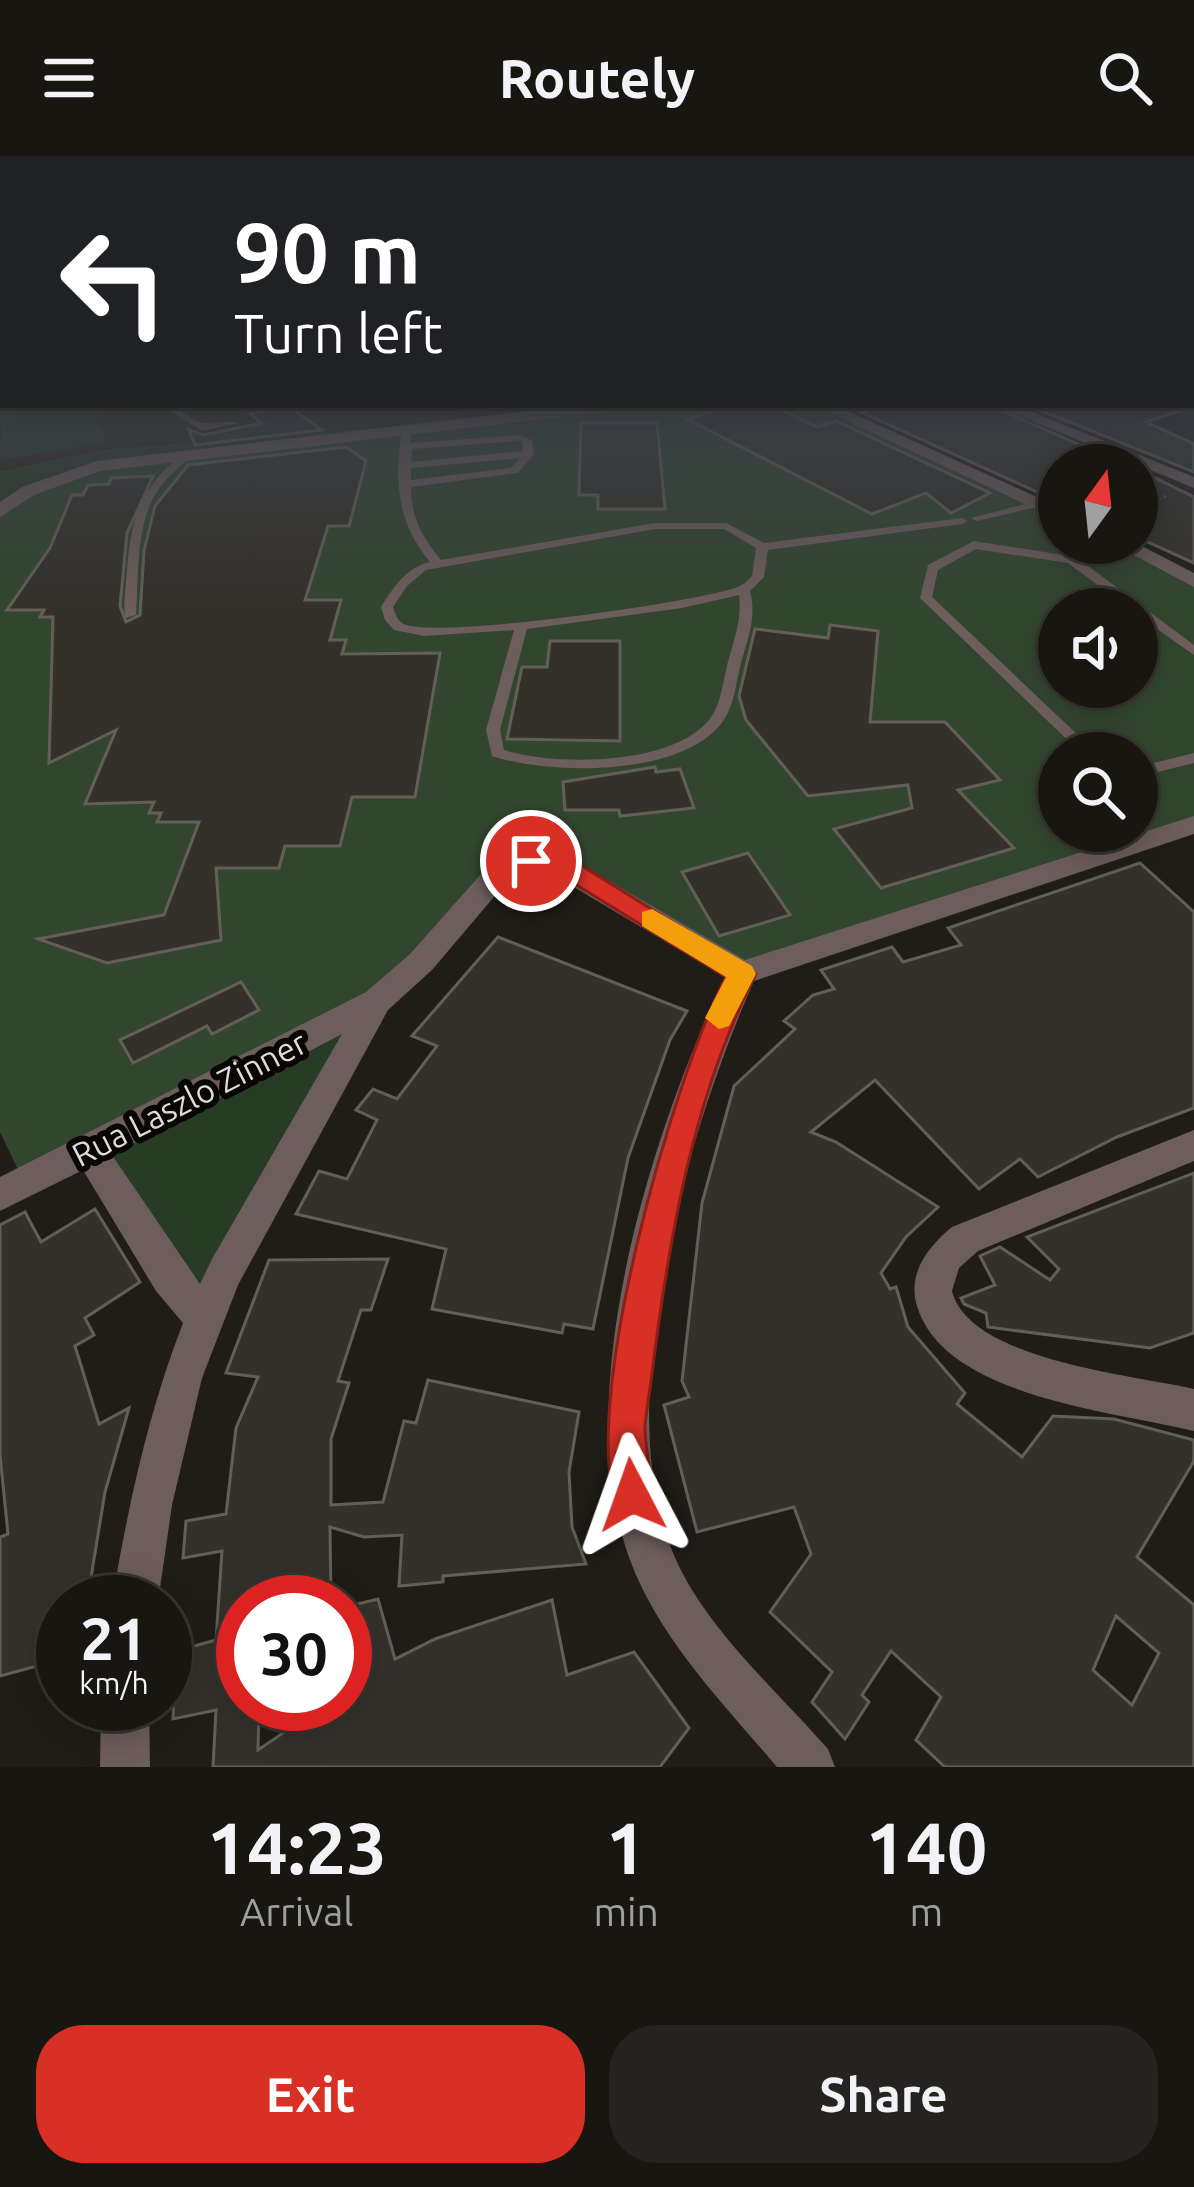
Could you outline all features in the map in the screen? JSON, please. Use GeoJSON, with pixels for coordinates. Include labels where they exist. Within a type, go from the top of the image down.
{"type":"FeatureCollection","features":[{"type":"Feature","properties":{"kind":"street"},"geometry":{"type":"LineString","coordinates":[[0,511],[59,476],[168,458]]}},
{"type":"Feature","properties":{"kind":"street"},"geometry":{"type":"LineString","coordinates":[[937,458],[1037,504]]}},
{"type":"Feature","properties":{"kind":"street"},"geometry":{"type":"LineString","coordinates":[[1133,458],[1194,483]]}},
{"type":"Feature","properties":{"kind":"street"},"geometry":{"type":"LineString","coordinates":[[1158,562],[1194,581]]}},
{"type":"Feature","properties":{"kind":"street"},"geometry":{"type":"LineString","coordinates":[[810,1767],[696,1630],[651,1556],[632,1495],[626,1426],[646,1283],[691,1095],[714,1028],[742,974],[1194,825]]}},
{"type":"Feature","properties":{"kind":"street"},"geometry":{"type":"LineString","coordinates":[[139,1575],[150,1505],[182,1378],[224,1272],[377,1001],[421,962],[495,877],[531,861],[573,872],[742,974]]}},
{"type":"Feature","properties":{"kind":"street","name":"Rua Laszlo Zinner"},"geometry":{"type":"LineString","coordinates":[[0,1195],[377,1001]]}},
{"type":"Feature","properties":{"kind":"street"},"geometry":{"type":"LineString","coordinates":[[1194,1145],[965,1239],[945,1252],[934,1275],[934,1301],[946,1330],[974,1353],[998,1364],[1194,1410]]}},
{"type":"Feature","properties":{"kind":"street"},"geometry":{"type":"LineString","coordinates":[[89,1149],[170,1278],[204,1318]]}},
{"type":"Feature","properties":{"kind":"street"},"geometry":{"type":"LineString","coordinates":[[125,1731],[125,1767]]}},
{"type":"Feature","properties":{"kind":"lane"},"geometry":{"type":"LineString","coordinates":[[130,615],[144,498],[154,480],[184,458]]}},
{"type":"Feature","properties":{"kind":"lane"},"geometry":{"type":"LineString","coordinates":[[407,458],[409,528],[437,562]]}},
{"type":"Feature","properties":{"kind":"lane"},"geometry":{"type":"LineString","coordinates":[[408,465],[483,458]]}},
{"type":"Feature","properties":{"kind":"lane"},"geometry":{"type":"LineString","coordinates":[[406,484],[514,471],[525,458]]}},
{"type":"Feature","properties":{"kind":"lane"},"geometry":{"type":"LineString","coordinates":[[976,518],[1037,504]]}},
{"type":"Feature","properties":{"kind":"lane"},"geometry":{"type":"LineString","coordinates":[[762,548],[758,577],[744,590],[522,625],[424,633],[391,621],[387,608],[401,584],[422,566],[692,524],[726,526],[762,548],[955,522],[974,545]]}},
{"type":"Feature","properties":{"kind":"lane"},"geometry":{"type":"LineString","coordinates":[[1068,732],[926,598],[932,568],[974,545],[1072,560],[1194,651]]}},
{"type":"Feature","properties":{"kind":"lane"},"geometry":{"type":"LineString","coordinates":[[522,625],[493,730],[496,753],[524,762],[652,758],[692,744],[717,721],[750,609],[744,590]]}},
{"type":"Feature","properties":{"kind":"lane"},"geometry":{"type":"LineString","coordinates":[[1158,767],[1194,758]]}},
{"type":"Feature","properties":{"kind":"shaded area"},"geometry":{"type":"Polygon","coordinates":[[[0,458],[55,458],[0,470],[0,458]]]}},
{"type":"Feature","properties":{"kind":"green space"},"geometry":{"type":"Polygon","coordinates":[[[59,458],[247,458],[0,509],[0,471],[59,458]]]}},
{"type":"Feature","properties":{"kind":"green space"},"geometry":{"type":"Polygon","coordinates":[[[170,458],[931,458],[1038,506],[1038,564],[1158,563],[1194,582],[1194,821],[1158,832],[1158,732],[1038,732],[1038,852],[1095,852],[738,964],[575,871],[514,864],[377,1001],[24,1182],[0,1132],[0,514],[60,478],[170,458]]]}},
{"type":"Feature","properties":{"kind":"green space"},"geometry":{"type":"Polygon","coordinates":[[[357,1016],[204,1309],[96,1150],[357,1016]]]}},
{"type":"Feature","properties":{"kind":"building"},"geometry":{"type":"Polygon","coordinates":[[[248,458],[366,461],[349,526],[328,526],[305,600],[341,600],[330,640],[346,640],[342,654],[440,653],[415,797],[352,797],[340,846],[285,846],[279,868],[216,868],[221,940],[107,963],[38,939],[164,915],[199,822],[157,822],[161,813],[149,813],[154,802],[85,804],[116,730],[49,763],[53,617],[40,617],[44,610],[7,610],[50,548],[72,495],[83,495],[88,485],[109,484],[111,478],[153,476],[127,533],[120,606],[126,622],[140,615],[144,551],[155,506],[188,465],[248,458]]]}},
{"type":"Feature","properties":{"kind":"building"},"geometry":{"type":"Polygon","coordinates":[[[580,458],[660,458],[665,509],[598,509],[598,495],[579,495],[580,458]]]}},
{"type":"Feature","properties":{"kind":"building"},"geometry":{"type":"Polygon","coordinates":[[[763,458],[916,458],[990,493],[951,513],[926,493],[872,514],[763,458]]]}},
{"type":"Feature","properties":{"kind":"building"},"geometry":{"type":"Polygon","coordinates":[[[963,458],[1038,458],[1038,492],[963,458]]]}},
{"type":"Feature","properties":{"kind":"building"},"geometry":{"type":"Polygon","coordinates":[[[1160,458],[1194,458],[1194,472],[1160,458]]]}},
{"type":"Feature","properties":{"kind":"building"},"geometry":{"type":"Polygon","coordinates":[[[1158,479],[1194,497],[1194,563],[1158,547],[1158,479]]]}},
{"type":"Feature","properties":{"kind":"building"},"geometry":{"type":"Polygon","coordinates":[[[830,625],[878,631],[870,722],[945,722],[1000,780],[958,790],[1014,848],[881,888],[834,829],[912,808],[908,785],[808,796],[746,720],[739,696],[755,629],[828,638],[830,625]]]}},
{"type":"Feature","properties":{"kind":"building"},"geometry":{"type":"Polygon","coordinates":[[[550,641],[620,641],[620,741],[507,739],[522,667],[547,667],[550,641]]]}},
{"type":"Feature","properties":{"kind":"building"},"geometry":{"type":"Polygon","coordinates":[[[655,767],[656,772],[680,769],[694,808],[620,816],[619,810],[565,810],[563,782],[655,767]]]}},
{"type":"Feature","properties":{"kind":"building"},"geometry":{"type":"Polygon","coordinates":[[[748,853],[790,915],[719,936],[682,872],[748,853]]]}},
{"type":"Feature","properties":{"kind":"building"},"geometry":{"type":"Polygon","coordinates":[[[1140,863],[1194,912],[1194,1108],[1117,1137],[1038,1177],[1020,1159],[979,1189],[875,1080],[811,1132],[836,1142],[938,1207],[906,1237],[881,1273],[890,1289],[896,1287],[908,1327],[965,1393],[957,1404],[1022,1457],[1053,1416],[1114,1419],[1194,1440],[1194,1461],[1137,1557],[1194,1605],[1194,1767],[945,1767],[916,1740],[941,1697],[891,1651],[862,1695],[869,1702],[845,1739],[812,1702],[832,1672],[770,1612],[811,1554],[794,1507],[697,1532],[664,1405],[689,1397],[682,1381],[702,1203],[734,1086],[795,1029],[784,1021],[813,995],[834,989],[821,970],[892,947],[903,962],[961,945],[948,928],[1140,863]],[[1116,1616],[1093,1670],[1132,1705],[1159,1653],[1116,1616]]]}},
{"type":"Feature","properties":{"kind":"building"},"geometry":{"type":"Polygon","coordinates":[[[498,937],[687,1011],[670,1040],[628,1158],[593,1329],[564,1324],[562,1333],[432,1309],[446,1249],[296,1214],[319,1171],[347,1179],[377,1120],[356,1110],[373,1089],[397,1099],[437,1046],[412,1036],[498,937]]]}},
{"type":"Feature","properties":{"kind":"building"},"geometry":{"type":"Polygon","coordinates":[[[241,982],[259,1010],[212,1034],[207,1026],[133,1063],[120,1040],[241,982]]]}},
{"type":"Feature","properties":{"kind":"building"},"geometry":{"type":"Polygon","coordinates":[[[1194,1173],[1194,1333],[1150,1348],[988,1327],[986,1313],[964,1304],[961,1298],[995,1285],[980,1256],[1000,1247],[1050,1280],[1059,1269],[1027,1237],[1194,1173]]]}},
{"type":"Feature","properties":{"kind":"building"},"geometry":{"type":"Polygon","coordinates":[[[95,1209],[140,1282],[85,1318],[94,1335],[75,1346],[99,1424],[129,1408],[105,1492],[91,1575],[36,1575],[36,1666],[0,1676],[0,1537],[8,1534],[0,1455],[0,1225],[25,1212],[41,1242],[95,1209]]]}},
{"type":"Feature","properties":{"kind":"building"},"geometry":{"type":"Polygon","coordinates":[[[388,1259],[371,1310],[361,1310],[338,1381],[349,1383],[331,1439],[331,1505],[383,1502],[404,1421],[416,1423],[428,1380],[579,1412],[569,1472],[572,1527],[586,1564],[443,1576],[443,1582],[399,1586],[402,1535],[364,1537],[330,1527],[331,1575],[220,1575],[222,1551],[183,1558],[186,1521],[226,1514],[236,1428],[258,1377],[226,1373],[269,1260],[388,1259]]]}},
{"type":"Feature","properties":{"kind":"building"},"geometry":{"type":"Polygon","coordinates":[[[378,1599],[395,1659],[435,1639],[552,1600],[567,1675],[634,1652],[689,1728],[660,1767],[213,1767],[216,1710],[216,1731],[258,1731],[258,1750],[286,1731],[372,1731],[372,1600],[378,1599]]]}},
{"type":"Feature","properties":{"kind":"building"},"geometry":{"type":"Polygon","coordinates":[[[216,1640],[216,1710],[192,1715],[192,1647],[216,1640]]]}},
{"type":"Feature","properties":{"kind":"slow traffic"},"geometry":{"type":"LineString","coordinates":[[652,919],[742,974],[719,1018]]}},
{"type":"Feature","properties":{"kind":"route"},"geometry":{"type":"LineString","coordinates":[[531,861],[573,872],[742,974],[714,1028],[691,1095],[646,1283],[626,1426],[632,1495]]}}]}
